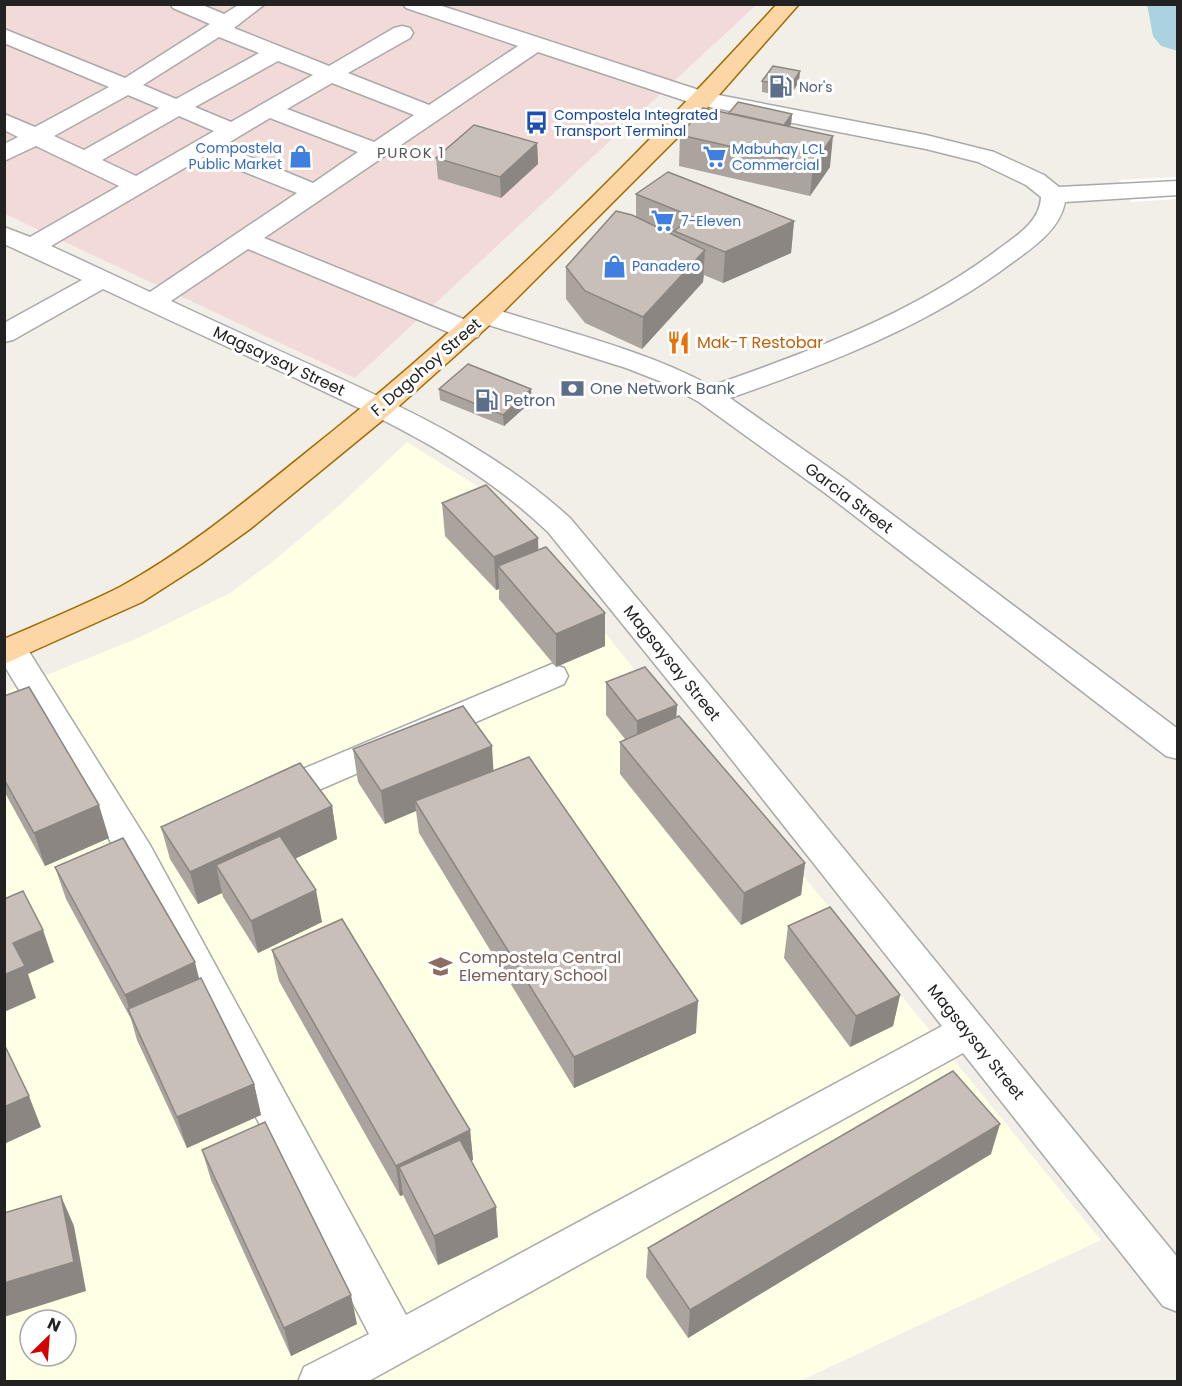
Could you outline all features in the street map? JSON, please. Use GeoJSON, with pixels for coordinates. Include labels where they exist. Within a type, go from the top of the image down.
{"type":"FeatureCollection","features":[{"type":"Feature","properties":{"kind":"main road","name":"F. Dagohoy Street"},"geometry":{"type":"LineString","coordinates":[[8,651],[131,594],[190,557],[247,515],[380,408],[477,323],[703,99],[789,4]]}},
{"type":"Feature","properties":{"kind":"street"},"geometry":{"type":"LineString","coordinates":[[180,4],[277,52],[431,114]]}},
{"type":"Feature","properties":{"kind":"street"},"geometry":{"type":"LineString","coordinates":[[4,154],[127,86],[255,4]]}},
{"type":"Feature","properties":{"kind":"street"},"geometry":{"type":"LineString","coordinates":[[413,4],[703,99],[954,147],[1010,166],[1035,180],[1053,195],[1178,189]]}},
{"type":"Feature","properties":{"kind":"street"},"geometry":{"type":"LineString","coordinates":[[32,246],[402,33]]}},
{"type":"Feature","properties":{"kind":"street"},"geometry":{"type":"LineString","coordinates":[[4,35],[233,131]]}},
{"type":"Feature","properties":{"kind":"street"},"geometry":{"type":"LineString","coordinates":[[152,302],[535,44]]}},
{"type":"Feature","properties":{"kind":"street"},"geometry":{"type":"LineString","coordinates":[[15,59],[36,48]]}},
{"type":"Feature","properties":{"kind":"street"},"geometry":{"type":"LineString","coordinates":[[84,160],[277,52]]}},
{"type":"Feature","properties":{"kind":"street"},"geometry":{"type":"LineString","coordinates":[[269,110],[376,151]]}},
{"type":"Feature","properties":{"kind":"street"},"geometry":{"type":"LineString","coordinates":[[4,121],[138,186]]}},
{"type":"Feature","properties":{"kind":"street"},"geometry":{"type":"LineString","coordinates":[[204,147],[315,192]]}},
{"type":"Feature","properties":{"kind":"street"},"geometry":{"type":"LineString","coordinates":[[709,396],[810,360],[916,315],[992,267],[1040,228],[1054,207],[1053,195]]}},
{"type":"Feature","properties":{"kind":"street","name":"Magsaysay Street"},"geometry":{"type":"LineString","coordinates":[[4,234],[380,408],[463,451],[500,474],[537,502],[559,525],[729,732],[966,1031],[1178,1292]]}},
{"type":"Feature","properties":{"kind":"street","name":"Garcia Street"},"geometry":{"type":"LineString","coordinates":[[246,239],[477,323],[636,362],[672,376],[709,396],[835,486],[1178,747]]}},
{"type":"Feature","properties":{"kind":"street"},"geometry":{"type":"LineString","coordinates":[[4,334],[102,279]]}},
{"type":"Feature","properties":{"kind":"street"},"geometry":{"type":"LineString","coordinates":[[8,651],[153,848],[397,1343]]}},
{"type":"Feature","properties":{"kind":"street"},"geometry":{"type":"LineString","coordinates":[[246,808],[552,676]]}},
{"type":"Feature","properties":{"kind":"street"},"geometry":{"type":"LineString","coordinates":[[320,1382],[397,1343],[966,1031]]}},
{"type":"Feature","properties":{"kind":"shaded area","name":"Compostela Public Market"},"geometry":{"type":"Polygon","coordinates":[[[5,5],[756,5],[355,378],[5,214],[5,5]]]}},
{"type":"Feature","properties":{"kind":"shaded area","name":"Compostela Central Elementary School"},"geometry":{"type":"Polygon","coordinates":[[[407,442],[493,496],[1101,1240],[800,1381],[5,1382],[5,692],[138,638],[230,593],[276,559],[341,504],[407,442]]]}},
{"type":"Feature","properties":{"kind":"pier"},"geometry":{"type":"Polygon","coordinates":[[[1177,177],[1177,199],[1131,202],[1119,180],[1177,177]]]}},
{"type":"Feature","properties":{"kind":"building"},"geometry":{"type":"Polygon","coordinates":[[[773,66],[800,71],[790,87],[762,81],[773,66]]]}},
{"type":"Feature","properties":{"kind":"building"},"geometry":{"type":"Polygon","coordinates":[[[738,102],[792,114],[784,125],[729,113],[738,102]]]}},
{"type":"Feature","properties":{"kind":"building"},"geometry":{"type":"Polygon","coordinates":[[[703,108],[833,136],[813,165],[680,135],[703,108]]]}},
{"type":"Feature","properties":{"kind":"building"},"geometry":{"type":"Polygon","coordinates":[[[474,125],[537,143],[500,177],[436,158],[474,125]]]}},
{"type":"Feature","properties":{"kind":"building"},"geometry":{"type":"Polygon","coordinates":[[[668,172],[794,221],[725,252],[674,231],[693,217],[636,194],[668,172]]]}},
{"type":"Feature","properties":{"kind":"building"},"geometry":{"type":"Polygon","coordinates":[[[616,211],[632,215],[705,250],[643,317],[585,291],[566,267],[616,211]]]}},
{"type":"Feature","properties":{"kind":"building","name":"Petron"},"geometry":{"type":"Polygon","coordinates":[[[468,364],[531,389],[503,415],[439,389],[468,364]]]}},
{"type":"Feature","properties":{"kind":"building"},"geometry":{"type":"Polygon","coordinates":[[[486,485],[538,538],[494,557],[442,503],[486,485]]]}},
{"type":"Feature","properties":{"kind":"building"},"geometry":{"type":"Polygon","coordinates":[[[546,547],[605,613],[556,634],[498,566],[546,547]]]}},
{"type":"Feature","properties":{"kind":"building"},"geometry":{"type":"Polygon","coordinates":[[[645,667],[677,705],[637,721],[606,682],[645,667]]]}},
{"type":"Feature","properties":{"kind":"building"},"geometry":{"type":"Polygon","coordinates":[[[29,687],[99,805],[34,833],[4,779],[4,696],[29,687]]]}},
{"type":"Feature","properties":{"kind":"building"},"geometry":{"type":"Polygon","coordinates":[[[463,706],[492,746],[381,791],[353,749],[463,706]]]}},
{"type":"Feature","properties":{"kind":"building"},"geometry":{"type":"Polygon","coordinates":[[[679,716],[805,863],[744,893],[620,742],[679,716]]]}},
{"type":"Feature","properties":{"kind":"building"},"geometry":{"type":"Polygon","coordinates":[[[529,757],[698,1001],[574,1057],[415,801],[529,757]]]}},
{"type":"Feature","properties":{"kind":"building"},"geometry":{"type":"Polygon","coordinates":[[[300,763],[332,806],[190,872],[161,827],[300,763]]]}},
{"type":"Feature","properties":{"kind":"building"},"geometry":{"type":"Polygon","coordinates":[[[280,836],[316,890],[251,921],[216,865],[280,836]]]}},
{"type":"Feature","properties":{"kind":"building"},"geometry":{"type":"Polygon","coordinates":[[[123,838],[195,962],[125,995],[55,867],[123,838]]]}},
{"type":"Feature","properties":{"kind":"building"},"geometry":{"type":"Polygon","coordinates":[[[23,891],[43,930],[13,943],[25,966],[4,975],[4,899],[23,891]]]}},
{"type":"Feature","properties":{"kind":"building"},"geometry":{"type":"Polygon","coordinates":[[[830,907],[900,995],[856,1016],[788,926],[830,907]]]}},
{"type":"Feature","properties":{"kind":"building"},"geometry":{"type":"Polygon","coordinates":[[[342,919],[470,1130],[396,1166],[272,950],[342,919]]]}},
{"type":"Feature","properties":{"kind":"building"},"geometry":{"type":"Polygon","coordinates":[[[201,978],[254,1084],[177,1117],[128,1009],[201,978]]]}},
{"type":"Feature","properties":{"kind":"building"},"geometry":{"type":"Polygon","coordinates":[[[4,1047],[29,1096],[4,1107],[4,1047]]]}},
{"type":"Feature","properties":{"kind":"building"},"geometry":{"type":"Polygon","coordinates":[[[953,1071],[1000,1124],[690,1310],[648,1248],[953,1071]]]}},
{"type":"Feature","properties":{"kind":"building"},"geometry":{"type":"Polygon","coordinates":[[[265,1122],[351,1295],[284,1328],[202,1150],[265,1122]]]}},
{"type":"Feature","properties":{"kind":"building"},"geometry":{"type":"Polygon","coordinates":[[[460,1140],[496,1207],[434,1236],[399,1167],[460,1140]]]}},
{"type":"Feature","properties":{"kind":"building"},"geometry":{"type":"Polygon","coordinates":[[[61,1196],[74,1262],[4,1283],[4,1213],[61,1196]]]}},
{"type":"Feature","properties":{"kind":"waterway"},"geometry":{"type":"LineString","coordinates":[[1171,4],[1178,36]]}},
{"type":"Feature","properties":{"kind":"place","name":"Nor's"},"geometry":{"type":"Point","coordinates":[781,87]}},
{"type":"Feature","properties":{"kind":"place","name":"Compostela Integrated Transport Terminal"},"geometry":{"type":"Point","coordinates":[536,123]}},
{"type":"Feature","properties":{"kind":"place","name":"Compostela Public Market"},"geometry":{"type":"Point","coordinates":[300,156]}},
{"type":"Feature","properties":{"kind":"place","name":"Mabuhay LCL Commercial"},"geometry":{"type":"Point","coordinates":[714,157]}},
{"type":"Feature","properties":{"kind":"place","name":"7-Eleven"},"geometry":{"type":"Point","coordinates":[663,221]}},
{"type":"Feature","properties":{"kind":"place","name":"Panadero"},"geometry":{"type":"Point","coordinates":[614,266]}},
{"type":"Feature","properties":{"kind":"place","name":"Mak-T Restobar"},"geometry":{"type":"Point","coordinates":[679,342]}},
{"type":"Feature","properties":{"kind":"place","name":"One Network Bank"},"geometry":{"type":"Point","coordinates":[572,388]}},
{"type":"Feature","properties":{"kind":"place","name":"Petron"},"geometry":{"type":"Point","coordinates":[486,400]}},
{"type":"Feature","properties":{"kind":"place","name":"Compostela Central Elementary School"},"geometry":{"type":"Point","coordinates":[441,966]}},
{"type":"Feature","properties":{"kind":"district","name":"PUROK 1"},"geometry":{"type":"Point","coordinates":[411,152]}}]}
